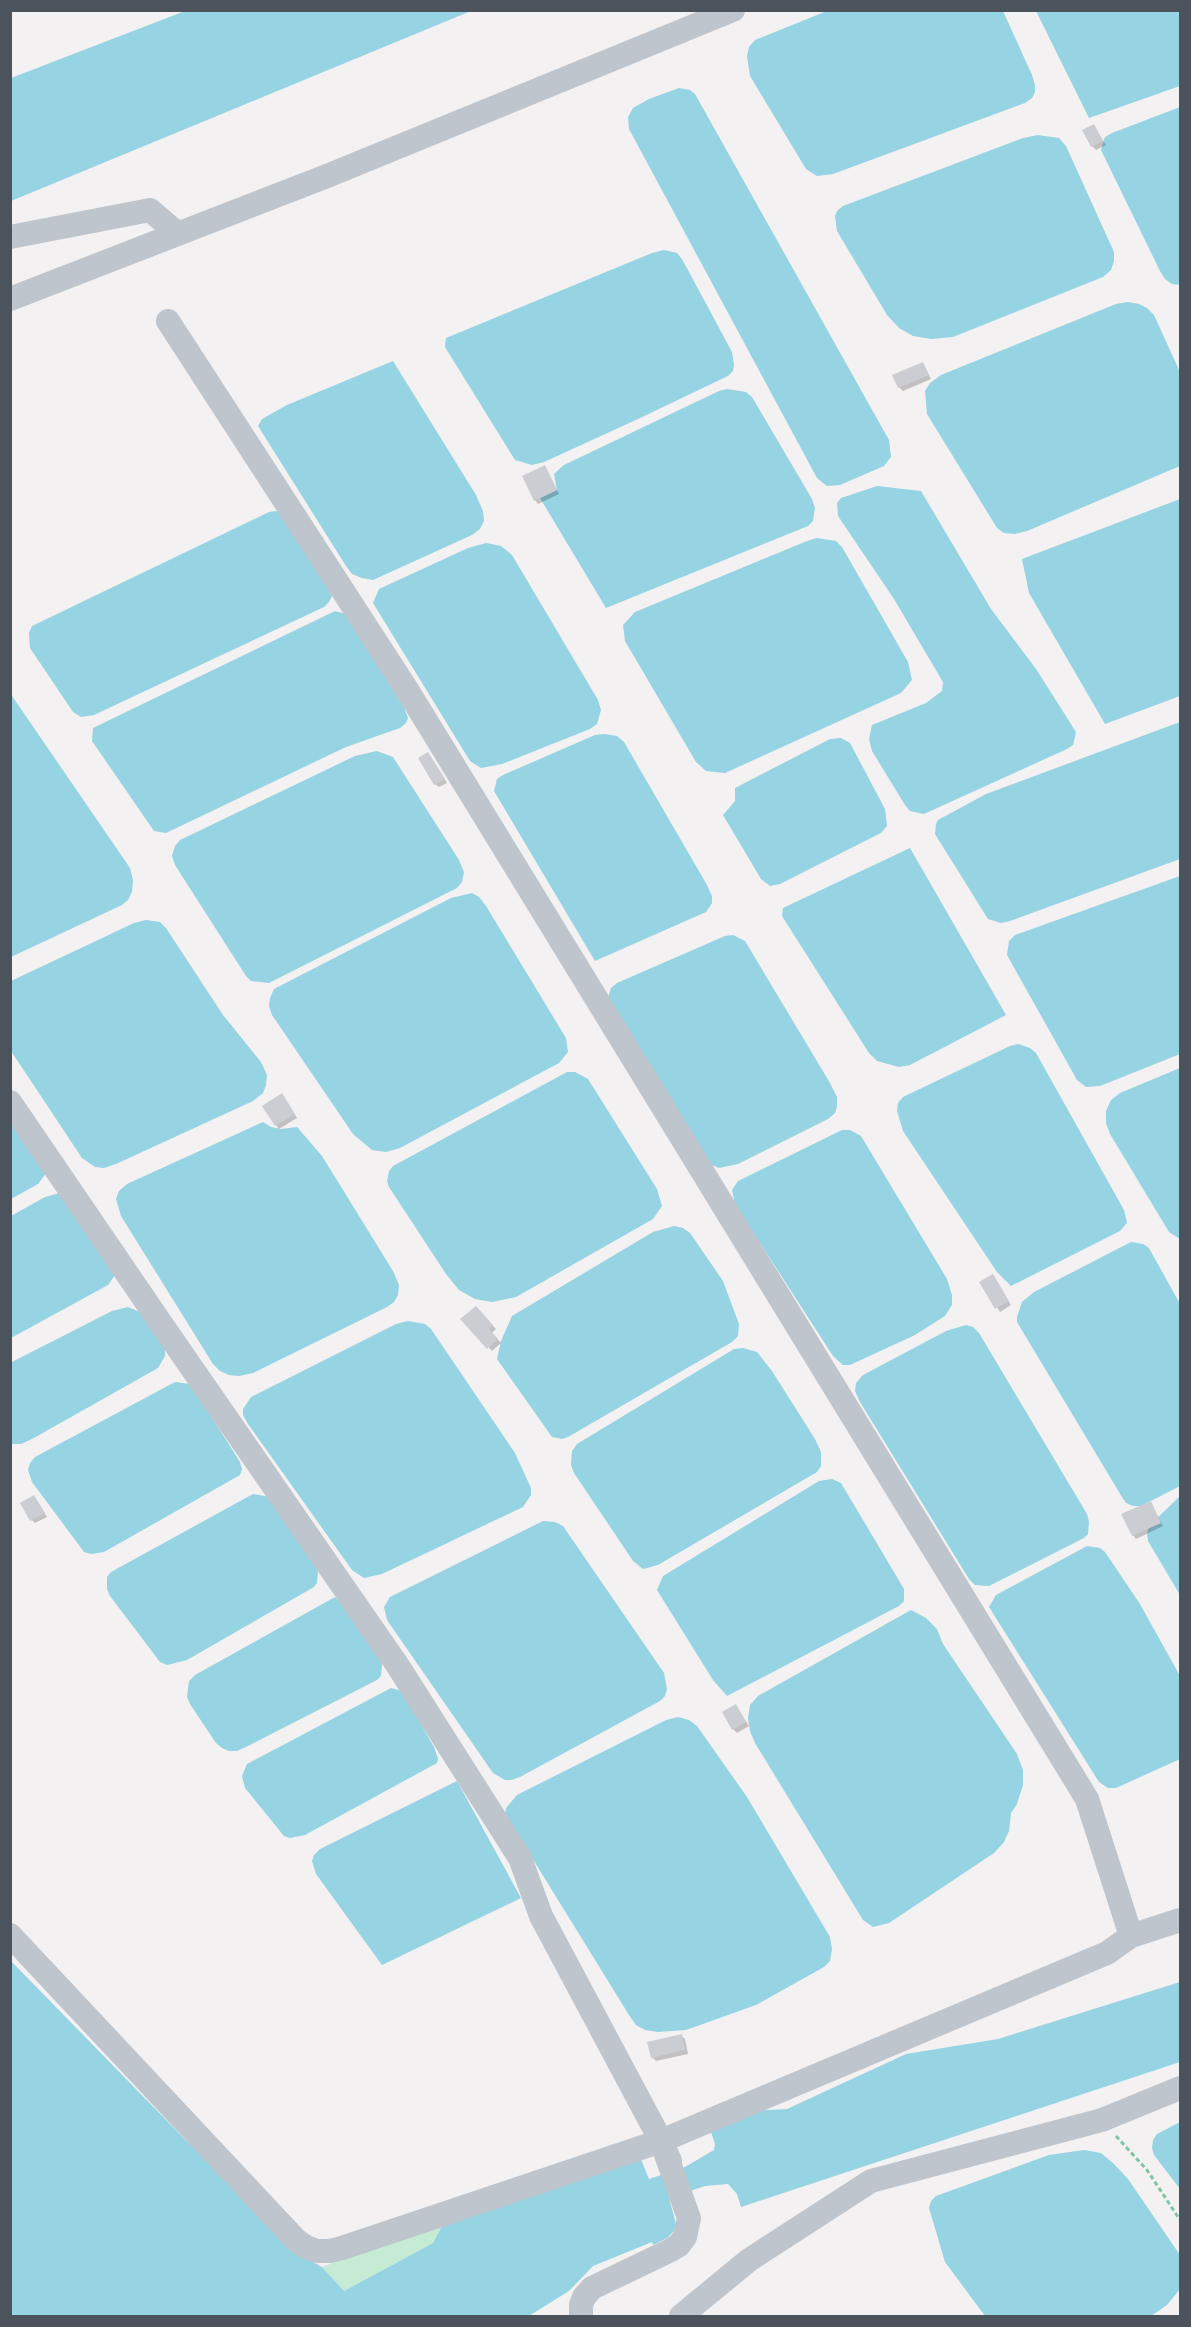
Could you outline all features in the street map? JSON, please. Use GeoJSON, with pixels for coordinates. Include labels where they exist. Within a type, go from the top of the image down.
{"type":"FeatureCollection","features":[{"type":"Feature","properties":{"kind":"street"},"geometry":{"type":"LineString","coordinates":[[10,299],[327,176],[733,10]]}},
{"type":"Feature","properties":{"kind":"street"},"geometry":{"type":"LineString","coordinates":[[10,237],[150,210],[178,234]]}},
{"type":"Feature","properties":{"kind":"street"},"geometry":{"type":"LineString","coordinates":[[168,321],[406,688],[1087,1799],[1131,1936]]}},
{"type":"Feature","properties":{"kind":"street"},"geometry":{"type":"LineString","coordinates":[[10,1101],[398,1666],[520,1858],[541,1916],[665,2151],[689,2218],[685,2237],[679,2245],[592,2288],[584,2296],[581,2316]]}},
{"type":"Feature","properties":{"kind":"street"},"geometry":{"type":"LineString","coordinates":[[10,1935],[296,2240],[317,2251],[330,2251],[665,2151],[1107,1953],[1131,1936],[1180,1920]]}},
{"type":"Feature","properties":{"kind":"street"},"geometry":{"type":"LineString","coordinates":[[681,2316],[749,2260],[870,2181],[1102,2120],[1180,2088]]}},
{"type":"Feature","properties":{"kind":"path"},"geometry":{"type":"LineString","coordinates":[[1102,2120],[1147,2170],[1180,2220]]}},
{"type":"Feature","properties":{"kind":"green space"},"geometry":{"type":"Polygon","coordinates":[[[444,2222],[433,2243],[344,2291],[322,2267],[444,2222]]]}},
{"type":"Feature","properties":{"kind":"water"},"geometry":{"type":"Polygon","coordinates":[[[185,11],[471,11],[11,201],[11,78],[185,11]]]}},
{"type":"Feature","properties":{"kind":"water"},"geometry":{"type":"Polygon","coordinates":[[[827,11],[1003,11],[1032,75],[1035,92],[1032,98],[1025,103],[833,174],[817,176],[806,169],[750,76],[747,56],[749,47],[755,40],[827,11]]]}},
{"type":"Feature","properties":{"kind":"water"},"geometry":{"type":"Polygon","coordinates":[[[1036,11],[1180,11],[1180,86],[1089,118],[1036,11]]]}},
{"type":"Feature","properties":{"kind":"water"},"geometry":{"type":"Polygon","coordinates":[[[679,88],[690,90],[695,94],[889,440],[891,457],[884,466],[840,485],[827,486],[817,478],[629,129],[628,117],[633,108],[649,99],[679,88]]]}},
{"type":"Feature","properties":{"kind":"water"},"geometry":{"type":"Polygon","coordinates":[[[1180,107],[1180,285],[1172,284],[1160,271],[1101,150],[1105,137],[1112,133],[1180,107]]]}},
{"type":"Feature","properties":{"kind":"water"},"geometry":{"type":"Polygon","coordinates":[[[1038,135],[1059,138],[1066,146],[1114,252],[1111,270],[1103,277],[953,337],[931,339],[913,336],[899,328],[887,315],[837,231],[835,216],[837,211],[843,206],[1023,138],[1038,135]]]}},
{"type":"Feature","properties":{"kind":"water"},"geometry":{"type":"Polygon","coordinates":[[[664,250],[677,253],[682,259],[732,352],[733,371],[728,376],[544,462],[532,465],[515,460],[445,347],[446,338],[664,250]]]}},
{"type":"Feature","properties":{"kind":"water"},"geometry":{"type":"Polygon","coordinates":[[[1128,302],[1147,308],[1154,315],[1180,372],[1180,466],[1027,531],[1015,534],[1004,533],[997,528],[927,414],[925,391],[930,383],[941,375],[1116,304],[1128,302]]]}},
{"type":"Feature","properties":{"kind":"water"},"geometry":{"type":"Polygon","coordinates":[[[393,361],[476,495],[483,511],[484,521],[480,529],[472,535],[373,580],[352,574],[346,566],[258,426],[262,419],[287,405],[393,361]]]}},
{"type":"Feature","properties":{"kind":"water"},"geometry":{"type":"Polygon","coordinates":[[[727,389],[746,392],[752,397],[812,499],[815,508],[813,521],[808,526],[606,608],[540,498],[557,490],[554,474],[564,465],[727,389]]]}},
{"type":"Feature","properties":{"kind":"water"},"geometry":{"type":"Polygon","coordinates":[[[877,486],[921,491],[991,609],[1036,669],[1076,732],[1073,745],[1067,749],[924,814],[910,811],[905,805],[872,751],[869,739],[872,725],[926,703],[942,691],[943,682],[894,599],[838,516],[837,503],[841,498],[877,486]]]}},
{"type":"Feature","properties":{"kind":"water"},"geometry":{"type":"Polygon","coordinates":[[[1180,499],[1180,696],[1105,724],[1029,593],[1022,559],[1180,499]]]}},
{"type":"Feature","properties":{"kind":"water"},"geometry":{"type":"Polygon","coordinates":[[[269,512],[283,513],[332,596],[324,607],[94,715],[81,717],[73,712],[30,648],[29,633],[32,626],[269,512]]]}},
{"type":"Feature","properties":{"kind":"water"},"geometry":{"type":"Polygon","coordinates":[[[817,538],[836,541],[842,547],[908,662],[912,680],[901,693],[725,773],[706,771],[696,762],[625,641],[623,625],[635,612],[817,538]]]}},
{"type":"Feature","properties":{"kind":"water"},"geometry":{"type":"Polygon","coordinates":[[[486,543],[501,546],[512,555],[598,700],[601,710],[597,724],[590,729],[502,764],[481,768],[470,761],[373,603],[379,589],[468,548],[486,543]]]}},
{"type":"Feature","properties":{"kind":"water"},"geometry":{"type":"Polygon","coordinates":[[[335,611],[346,614],[404,707],[408,718],[406,723],[400,728],[346,747],[166,833],[154,831],[92,741],[93,728],[335,611]]]}},
{"type":"Feature","properties":{"kind":"water"},"geometry":{"type":"Polygon","coordinates":[[[10,693],[130,868],[133,880],[132,892],[122,905],[11,957],[10,693]]]}},
{"type":"Feature","properties":{"kind":"water"},"geometry":{"type":"Polygon","coordinates":[[[1180,722],[1180,859],[1010,921],[1001,923],[988,919],[935,834],[938,820],[986,794],[1180,722]]]}},
{"type":"Feature","properties":{"kind":"water"},"geometry":{"type":"Polygon","coordinates":[[[595,735],[617,736],[624,742],[707,885],[712,896],[712,903],[706,912],[595,961],[494,791],[497,779],[503,775],[595,735]]]}},
{"type":"Feature","properties":{"kind":"water"},"geometry":{"type":"Polygon","coordinates":[[[841,738],[850,743],[885,809],[887,826],[881,833],[780,884],[770,886],[761,879],[723,815],[735,801],[735,788],[830,739],[841,738]]]}},
{"type":"Feature","properties":{"kind":"water"},"geometry":{"type":"Polygon","coordinates":[[[377,751],[393,757],[459,860],[464,872],[462,882],[457,888],[269,983],[251,981],[175,865],[172,856],[175,846],[180,840],[355,756],[377,751]]]}},
{"type":"Feature","properties":{"kind":"water"},"geometry":{"type":"Polygon","coordinates":[[[910,848],[1006,1015],[910,1065],[899,1067],[877,1061],[869,1053],[782,916],[783,908],[910,848]]]}},
{"type":"Feature","properties":{"kind":"water"},"geometry":{"type":"Polygon","coordinates":[[[1180,876],[1180,1054],[1100,1086],[1086,1087],[1077,1080],[1007,955],[1009,941],[1015,935],[1180,876]]]}},
{"type":"Feature","properties":{"kind":"water"},"geometry":{"type":"Polygon","coordinates":[[[472,893],[479,897],[486,906],[566,1038],[568,1052],[559,1063],[400,1148],[386,1152],[372,1150],[353,1134],[272,1015],[269,1006],[270,998],[274,989],[451,898],[472,893]]]}},
{"type":"Feature","properties":{"kind":"water"},"geometry":{"type":"Polygon","coordinates":[[[146,920],[160,922],[166,928],[223,1015],[261,1062],[267,1075],[266,1085],[263,1093],[253,1101],[116,1164],[104,1168],[95,1167],[82,1158],[11,1051],[11,981],[134,923],[146,920]]]}},
{"type":"Feature","properties":{"kind":"water"},"geometry":{"type":"Polygon","coordinates":[[[733,935],[745,941],[830,1083],[837,1097],[837,1106],[835,1113],[828,1119],[738,1164],[719,1168],[712,1165],[609,1002],[609,994],[611,988],[617,983],[725,936],[733,935]]]}},
{"type":"Feature","properties":{"kind":"water"},"geometry":{"type":"Polygon","coordinates":[[[1018,1044],[1036,1053],[1124,1210],[1127,1223],[1120,1231],[1011,1286],[997,1272],[903,1131],[897,1111],[898,1103],[903,1097],[1018,1044]]]}},
{"type":"Feature","properties":{"kind":"water"},"geometry":{"type":"Polygon","coordinates":[[[1180,1068],[1180,1239],[1169,1232],[1110,1134],[1106,1123],[1106,1111],[1111,1100],[1120,1093],[1180,1068]]]}},
{"type":"Feature","properties":{"kind":"water"},"geometry":{"type":"Polygon","coordinates":[[[567,1072],[575,1072],[588,1079],[657,1189],[662,1206],[653,1219],[516,1297],[492,1302],[475,1299],[459,1290],[446,1274],[389,1187],[387,1181],[389,1171],[393,1166],[567,1072]]]}},
{"type":"Feature","properties":{"kind":"water"},"geometry":{"type":"Polygon","coordinates":[[[11,1119],[47,1172],[38,1184],[11,1199],[11,1119]]]}},
{"type":"Feature","properties":{"kind":"water"},"geometry":{"type":"Polygon","coordinates":[[[263,1122],[281,1129],[297,1127],[322,1156],[393,1271],[399,1285],[398,1295],[387,1307],[253,1373],[239,1376],[229,1375],[220,1371],[213,1364],[121,1216],[116,1199],[119,1191],[127,1184],[263,1122]]]}},
{"type":"Feature","properties":{"kind":"water"},"geometry":{"type":"Polygon","coordinates":[[[842,1130],[850,1130],[861,1136],[947,1279],[952,1295],[952,1305],[945,1316],[915,1335],[850,1365],[843,1365],[833,1356],[735,1204],[732,1190],[738,1181],[842,1130]]]}},
{"type":"Feature","properties":{"kind":"water"},"geometry":{"type":"Polygon","coordinates":[[[60,1193],[115,1275],[108,1285],[11,1338],[11,1216],[45,1197],[60,1193]]]}},
{"type":"Feature","properties":{"kind":"water"},"geometry":{"type":"Polygon","coordinates":[[[674,1226],[690,1233],[723,1281],[739,1324],[738,1336],[732,1342],[568,1437],[562,1439],[552,1437],[497,1359],[501,1341],[512,1316],[653,1232],[674,1226]]]}},
{"type":"Feature","properties":{"kind":"water"},"geometry":{"type":"Polygon","coordinates":[[[1131,1242],[1143,1244],[1149,1248],[1180,1304],[1180,1486],[1141,1506],[1126,1503],[1017,1322],[1022,1302],[1034,1292],[1131,1242]]]}},
{"type":"Feature","properties":{"kind":"water"},"geometry":{"type":"Polygon","coordinates":[[[128,1307],[140,1312],[165,1348],[165,1356],[158,1368],[32,1439],[21,1444],[11,1444],[10,1363],[112,1311],[128,1307]]]}},
{"type":"Feature","properties":{"kind":"water"},"geometry":{"type":"Polygon","coordinates":[[[408,1321],[425,1324],[431,1329],[515,1453],[531,1488],[531,1495],[523,1507],[382,1574],[364,1578],[352,1570],[248,1424],[243,1415],[243,1409],[251,1397],[396,1324],[408,1321]]]}},
{"type":"Feature","properties":{"kind":"water"},"geometry":{"type":"Polygon","coordinates":[[[966,1325],[973,1327],[979,1333],[1087,1514],[1089,1522],[1088,1534],[1084,1538],[989,1586],[975,1585],[969,1579],[855,1391],[856,1383],[863,1375],[946,1331],[966,1325]]]}},
{"type":"Feature","properties":{"kind":"water"},"geometry":{"type":"Polygon","coordinates":[[[743,1348],[757,1352],[772,1371],[815,1439],[821,1452],[821,1466],[817,1472],[658,1565],[643,1569],[633,1561],[574,1473],[571,1465],[572,1451],[577,1444],[734,1349],[743,1348]]]}},
{"type":"Feature","properties":{"kind":"water"},"geometry":{"type":"Polygon","coordinates":[[[175,1382],[190,1384],[194,1389],[240,1462],[242,1469],[240,1475],[104,1552],[91,1554],[84,1552],[32,1482],[28,1470],[30,1463],[35,1457],[175,1382]]]}},
{"type":"Feature","properties":{"kind":"water"},"geometry":{"type":"Polygon","coordinates":[[[832,1479],[841,1483],[904,1589],[904,1601],[899,1606],[727,1696],[713,1680],[657,1590],[663,1576],[819,1481],[832,1479]]]}},
{"type":"Feature","properties":{"kind":"water"},"geometry":{"type":"Polygon","coordinates":[[[253,1494],[270,1499],[318,1571],[317,1583],[314,1587],[187,1660],[167,1665],[160,1662],[110,1596],[107,1589],[107,1577],[111,1572],[253,1494]]]}},
{"type":"Feature","properties":{"kind":"water"},"geometry":{"type":"Polygon","coordinates":[[[1180,1496],[1180,1595],[1148,1541],[1147,1534],[1149,1526],[1180,1496]]]}},
{"type":"Feature","properties":{"kind":"water"},"geometry":{"type":"Polygon","coordinates":[[[543,1521],[555,1522],[563,1526],[664,1673],[667,1689],[660,1701],[520,1777],[505,1780],[493,1773],[387,1620],[384,1607],[390,1597],[543,1521]]]}},
{"type":"Feature","properties":{"kind":"water"},"geometry":{"type":"Polygon","coordinates":[[[1087,1546],[1100,1548],[1105,1552],[1140,1604],[1180,1676],[1180,1759],[1116,1788],[1108,1788],[1099,1782],[989,1607],[996,1595],[1087,1546]]]}},
{"type":"Feature","properties":{"kind":"water"},"geometry":{"type":"Polygon","coordinates":[[[335,1597],[344,1606],[379,1657],[382,1664],[381,1676],[246,1747],[237,1751],[222,1748],[216,1743],[190,1704],[187,1697],[189,1681],[195,1675],[335,1597]]]}},
{"type":"Feature","properties":{"kind":"water"},"geometry":{"type":"Polygon","coordinates":[[[911,1610],[926,1618],[937,1629],[943,1644],[1017,1754],[1023,1770],[1023,1785],[1017,1804],[1011,1813],[1009,1831],[1004,1842],[994,1853],[889,1923],[873,1927],[863,1920],[755,1743],[748,1718],[750,1705],[758,1696],[911,1610]]]}},
{"type":"Feature","properties":{"kind":"water"},"geometry":{"type":"Polygon","coordinates":[[[391,1688],[402,1691],[434,1747],[437,1763],[305,1835],[290,1838],[284,1836],[245,1788],[242,1776],[247,1764],[391,1688]]]}},
{"type":"Feature","properties":{"kind":"water"},"geometry":{"type":"Polygon","coordinates":[[[678,1717],[689,1720],[697,1726],[747,1797],[830,1937],[832,1949],[830,1961],[824,1967],[756,2005],[686,2030],[658,2032],[645,2030],[636,2025],[505,1814],[506,1808],[517,1795],[666,1720],[678,1717]]]}},
{"type":"Feature","properties":{"kind":"water"},"geometry":{"type":"Polygon","coordinates":[[[457,1781],[521,1898],[382,1965],[316,1874],[312,1861],[314,1855],[320,1849],[457,1781]]]}},
{"type":"Feature","properties":{"kind":"water"},"geometry":{"type":"Polygon","coordinates":[[[10,1960],[294,2251],[322,2267],[344,2291],[433,2243],[444,2222],[637,2150],[649,2179],[685,2167],[714,2150],[715,2144],[708,2123],[748,2111],[787,2109],[906,2054],[998,2039],[1180,1982],[1180,2062],[741,2207],[737,2194],[728,2184],[705,2186],[669,2198],[676,2224],[674,2231],[667,2238],[593,2266],[569,2291],[529,2316],[11,2316],[10,1960]]]}},
{"type":"Feature","properties":{"kind":"water"},"geometry":{"type":"Polygon","coordinates":[[[1180,2122],[1180,2189],[1154,2155],[1152,2148],[1157,2134],[1180,2122]]]}},
{"type":"Feature","properties":{"kind":"water"},"geometry":{"type":"Polygon","coordinates":[[[1084,2150],[1101,2153],[1128,2179],[1180,2255],[1180,2289],[1167,2305],[1151,2316],[985,2316],[945,2262],[929,2208],[931,2201],[936,2196],[1049,2155],[1084,2150]]]}},
{"type":"Feature","properties":{"kind":"building"},"geometry":{"type":"Polygon","coordinates":[[[1094,124],[1103,141],[1091,147],[1082,130],[1094,124]]]}},
{"type":"Feature","properties":{"kind":"building"},"geometry":{"type":"Polygon","coordinates":[[[923,362],[929,375],[898,388],[892,375],[923,362]]]}},
{"type":"Feature","properties":{"kind":"building"},"geometry":{"type":"Polygon","coordinates":[[[545,465],[557,490],[534,501],[522,476],[545,465]]]}},
{"type":"Feature","properties":{"kind":"building"},"geometry":{"type":"Polygon","coordinates":[[[428,752],[445,779],[434,785],[418,758],[428,752]]]}},
{"type":"Feature","properties":{"kind":"building"},"geometry":{"type":"Polygon","coordinates":[[[282,1093],[295,1114],[275,1126],[262,1106],[282,1093]]]}},
{"type":"Feature","properties":{"kind":"building"},"geometry":{"type":"Polygon","coordinates":[[[993,1274],[1009,1301],[995,1309],[979,1282],[993,1274]]]}},
{"type":"Feature","properties":{"kind":"building"},"geometry":{"type":"Polygon","coordinates":[[[476,1306],[493,1325],[489,1329],[498,1339],[487,1349],[460,1319],[476,1306]]]}},
{"type":"Feature","properties":{"kind":"building"},"geometry":{"type":"Polygon","coordinates":[[[34,1495],[45,1513],[30,1521],[20,1503],[34,1495]]]}},
{"type":"Feature","properties":{"kind":"building"},"geometry":{"type":"Polygon","coordinates":[[[1151,1501],[1161,1523],[1132,1536],[1121,1514],[1151,1501]]]}},
{"type":"Feature","properties":{"kind":"building"},"geometry":{"type":"Polygon","coordinates":[[[736,1704],[746,1722],[732,1730],[722,1712],[736,1704]]]}},
{"type":"Feature","properties":{"kind":"building"},"geometry":{"type":"Polygon","coordinates":[[[682,2034],[685,2050],[651,2058],[647,2042],[682,2034]]]}}]}
